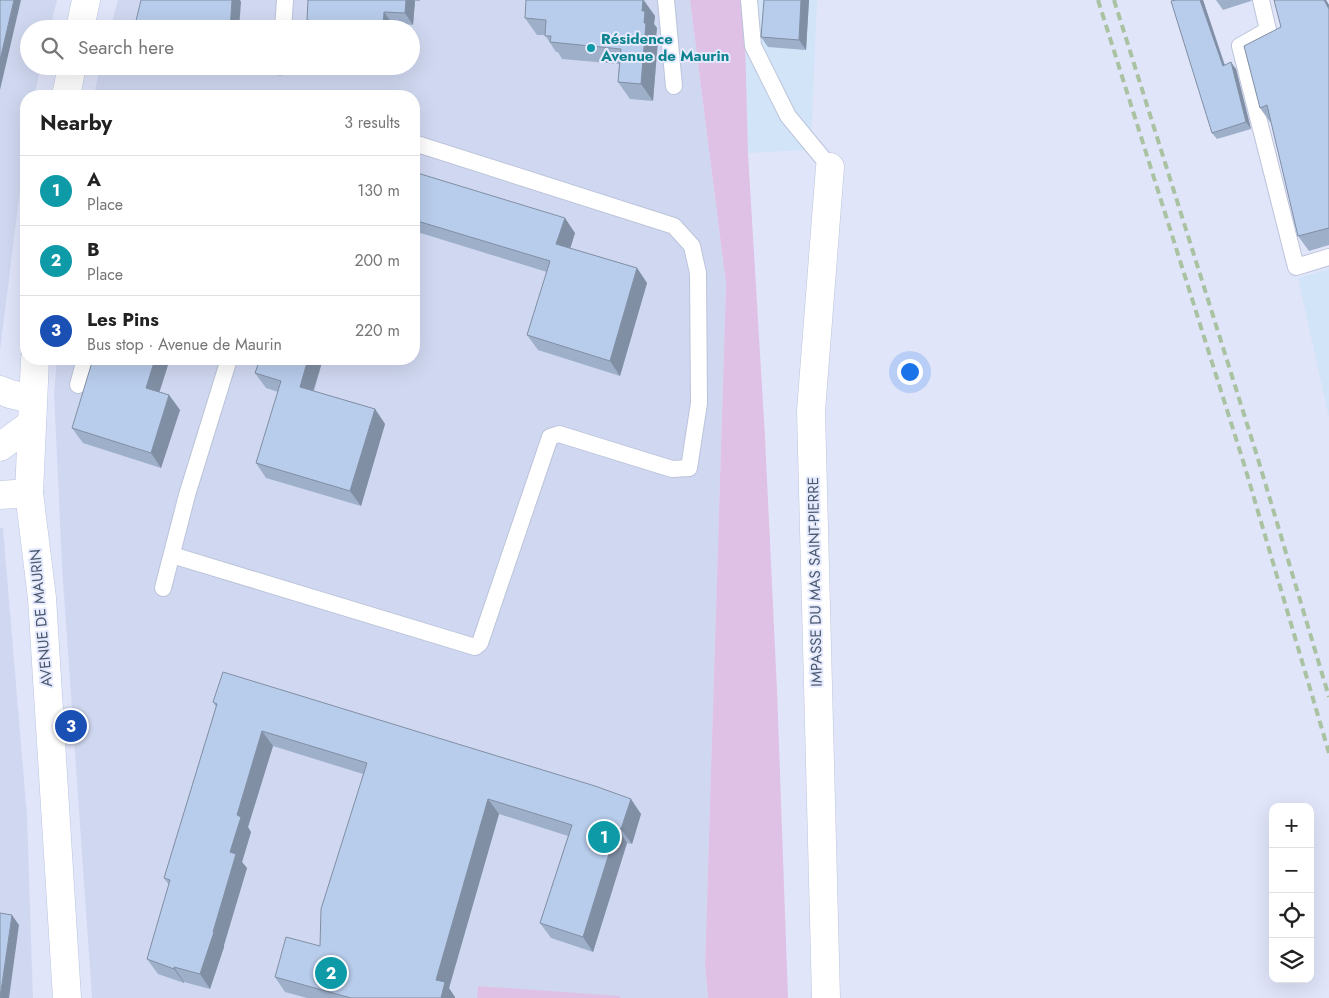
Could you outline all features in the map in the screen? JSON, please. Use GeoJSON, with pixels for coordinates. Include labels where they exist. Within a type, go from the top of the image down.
{"type":"FeatureCollection","features":[{"type":"Feature","properties":{"kind":"street"},"geometry":{"type":"LineString","coordinates":[[82,20],[86,0]]}},
{"type":"Feature","properties":{"kind":"street"},"geometry":{"type":"LineString","coordinates":[[67,90],[70,75]]}},
{"type":"Feature","properties":{"kind":"street","name":"IMPASSE DU MAS SAINT-PIERRE"},"geometry":{"type":"LineString","coordinates":[[826,998],[811,411],[830,167]]}},
{"type":"Feature","properties":{"kind":"street","name":"AVENUE DE MAURIN"},"geometry":{"type":"LineString","coordinates":[[35,365],[28,494],[42,598],[67,998]]}},
{"type":"Feature","properties":{"kind":"street"},"geometry":{"type":"LineString","coordinates":[[0,390],[10,394],[31,412],[0,447]]}},
{"type":"Feature","properties":{"kind":"street"},"geometry":{"type":"LineString","coordinates":[[0,495],[28,494]]}},
{"type":"Feature","properties":{"kind":"lane"},"geometry":{"type":"LineString","coordinates":[[284,20],[286,0]]}},
{"type":"Feature","properties":{"kind":"lane"},"geometry":{"type":"LineString","coordinates":[[666,0],[674,86]]}},
{"type":"Feature","properties":{"kind":"lane"},"geometry":{"type":"LineString","coordinates":[[750,0],[753,46],[788,116],[830,167]]}},
{"type":"Feature","properties":{"kind":"lane"},"geometry":{"type":"LineString","coordinates":[[1261,0],[1268,30],[1240,46],[1296,267],[1329,257]]}},
{"type":"Feature","properties":{"kind":"lane"},"geometry":{"type":"LineString","coordinates":[[172,555],[475,647],[480,643],[550,437],[559,434],[672,469],[689,468],[699,403],[698,273],[692,246],[674,226],[420,145]]}},
{"type":"Feature","properties":{"kind":"lane"},"geometry":{"type":"LineString","coordinates":[[78,385],[83,365]]}},
{"type":"Feature","properties":{"kind":"lane"},"geometry":{"type":"LineString","coordinates":[[163,588],[187,495],[227,365]]}},
{"type":"Feature","properties":{"kind":"shaded area"},"geometry":{"type":"Polygon","coordinates":[[[0,0],[57,0],[52,20],[20,20],[20,75],[39,75],[35,90],[20,90],[20,191],[0,351],[0,0]]]}},
{"type":"Feature","properties":{"kind":"shaded area"},"geometry":{"type":"Polygon","coordinates":[[[118,0],[690,0],[726,284],[705,965],[708,998],[92,998],[62,566],[54,393],[56,365],[420,365],[420,90],[95,90],[98,75],[420,75],[420,20],[112,20],[118,0]]]}},
{"type":"Feature","properties":{"kind":"shaded area"},"geometry":{"type":"Polygon","coordinates":[[[690,0],[744,0],[748,153],[765,437],[777,690],[788,998],[708,998],[705,965],[726,284],[690,0]]]}},
{"type":"Feature","properties":{"kind":"shaded area"},"geometry":{"type":"Polygon","coordinates":[[[744,0],[817,0],[811,150],[748,153],[744,0]]]}},
{"type":"Feature","properties":{"kind":"shaded area"},"geometry":{"type":"Polygon","coordinates":[[[1329,269],[1329,418],[1298,278],[1329,269]]]}},
{"type":"Feature","properties":{"kind":"shaded area"},"geometry":{"type":"Polygon","coordinates":[[[0,528],[3,528],[27,816],[33,998],[0,998],[0,528]]]}},
{"type":"Feature","properties":{"kind":"shaded area"},"geometry":{"type":"Polygon","coordinates":[[[478,986],[620,996],[620,998],[477,998],[478,986]]]}},
{"type":"Feature","properties":{"kind":"building"},"geometry":{"type":"Polygon","coordinates":[[[0,0],[14,0],[0,60],[0,0]]]}},
{"type":"Feature","properties":{"kind":"building"},"geometry":{"type":"Polygon","coordinates":[[[141,0],[232,0],[231,20],[136,20],[141,0]]]}},
{"type":"Feature","properties":{"kind":"building"},"geometry":{"type":"Polygon","coordinates":[[[308,0],[406,0],[405,13],[384,12],[383,20],[307,20],[308,0]]]}},
{"type":"Feature","properties":{"kind":"building","name":"Résidence Avenue de Maurin"},"geometry":{"type":"Polygon","coordinates":[[[526,0],[643,0],[642,11],[645,11],[644,23],[646,23],[641,84],[618,82],[621,49],[550,42],[551,36],[545,36],[546,20],[525,18],[526,0]]]}},
{"type":"Feature","properties":{"kind":"building"},"geometry":{"type":"Polygon","coordinates":[[[764,0],[801,0],[799,40],[761,37],[764,0]]]}},
{"type":"Feature","properties":{"kind":"building"},"geometry":{"type":"Polygon","coordinates":[[[1200,0],[1223,66],[1231,62],[1246,122],[1212,133],[1171,1],[1200,0]]]}},
{"type":"Feature","properties":{"kind":"building"},"geometry":{"type":"Polygon","coordinates":[[[1274,0],[1324,0],[1329,9],[1329,228],[1298,236],[1267,105],[1260,108],[1244,46],[1281,27],[1274,0]]]}},
{"type":"Feature","properties":{"kind":"building"},"geometry":{"type":"Polygon","coordinates":[[[420,174],[565,218],[556,244],[637,268],[610,361],[527,335],[550,261],[420,222],[420,174]]]}},
{"type":"Feature","properties":{"kind":"building"},"geometry":{"type":"Polygon","coordinates":[[[91,365],[153,365],[146,388],[169,395],[151,453],[72,428],[91,365]]]}},
{"type":"Feature","properties":{"kind":"building"},"geometry":{"type":"Polygon","coordinates":[[[258,365],[306,365],[300,387],[375,409],[350,491],[256,463],[281,381],[255,373],[258,365]]]}},
{"type":"Feature","properties":{"kind":"building"},"geometry":{"type":"Polygon","coordinates":[[[223,672],[595,786],[631,799],[621,829],[617,828],[583,937],[540,923],[572,825],[488,799],[436,980],[445,982],[441,998],[351,998],[275,977],[286,937],[320,946],[321,909],[367,763],[262,731],[237,815],[241,817],[230,852],[236,854],[200,974],[174,967],[174,969],[147,959],[170,880],[164,878],[217,704],[213,702],[223,672]]]}},
{"type":"Feature","properties":{"kind":"building"},"geometry":{"type":"Polygon","coordinates":[[[0,913],[12,915],[0,998],[0,913]]]}},
{"type":"Feature","properties":{"kind":"railway"},"geometry":{"type":"LineString","coordinates":[[1098,0],[1244,464],[1329,753]]}},
{"type":"Feature","properties":{"kind":"railway"},"geometry":{"type":"LineString","coordinates":[[1114,0],[1258,459],[1329,697]]}},
{"type":"Feature","properties":{"kind":"place","name":"Résidence Avenue de Maurin"},"geometry":{"type":"Point","coordinates":[591,48]}},
{"type":"Feature","properties":{"kind":"place","name":"Les Pins"},"geometry":{"type":"Point","coordinates":[71,726]}},
{"type":"Feature","properties":{"kind":"place","name":"A"},"geometry":{"type":"Point","coordinates":[604,837]}},
{"type":"Feature","properties":{"kind":"place","name":"B"},"geometry":{"type":"Point","coordinates":[331,973]}}]}
